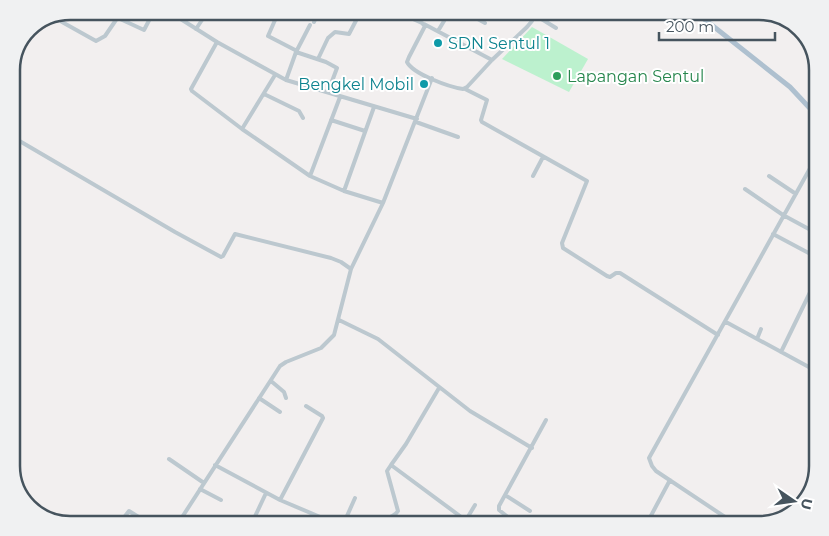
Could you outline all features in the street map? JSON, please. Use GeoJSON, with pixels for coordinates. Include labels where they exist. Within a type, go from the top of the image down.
{"type":"FeatureCollection","features":[{"type":"Feature","properties":{"kind":"main road"},"geometry":{"type":"LineString","coordinates":[[705,20],[790,87],[809,107]]}},
{"type":"Feature","properties":{"kind":"street"},"geometry":{"type":"LineString","coordinates":[[63,21],[96,40],[105,36],[116,20]]}},
{"type":"Feature","properties":{"kind":"street"},"geometry":{"type":"LineString","coordinates":[[124,20],[144,30],[149,20]]}},
{"type":"Feature","properties":{"kind":"street"},"geometry":{"type":"LineString","coordinates":[[182,20],[216,42],[286,80],[374,107],[458,137]]}},
{"type":"Feature","properties":{"kind":"street"},"geometry":{"type":"LineString","coordinates":[[196,29],[202,20]]}},
{"type":"Feature","properties":{"kind":"street"},"geometry":{"type":"LineString","coordinates":[[276,20],[268,36],[297,52],[337,68],[328,92]]}},
{"type":"Feature","properties":{"kind":"street"},"geometry":{"type":"LineString","coordinates":[[318,59],[330,36],[335,32],[349,34],[356,20]]}},
{"type":"Feature","properties":{"kind":"street"},"geometry":{"type":"LineString","coordinates":[[415,20],[492,60]]}},
{"type":"Feature","properties":{"kind":"street"},"geometry":{"type":"LineString","coordinates":[[438,31],[445,20]]}},
{"type":"Feature","properties":{"kind":"street"},"geometry":{"type":"LineString","coordinates":[[480,20],[485,23]]}},
{"type":"Feature","properties":{"kind":"street"},"geometry":{"type":"LineString","coordinates":[[465,89],[527,27],[531,20]]}},
{"type":"Feature","properties":{"kind":"street"},"geometry":{"type":"LineString","coordinates":[[545,20],[556,28]]}},
{"type":"Feature","properties":{"kind":"street"},"geometry":{"type":"LineString","coordinates":[[424,24],[424,29],[407,62],[411,68],[459,89],[465,89],[487,100],[482,122],[586,180],[587,182],[562,243],[563,248],[607,276],[610,277],[614,273],[620,273],[718,335]]}},
{"type":"Feature","properties":{"kind":"street"},"geometry":{"type":"LineString","coordinates":[[286,80],[310,25]]}},
{"type":"Feature","properties":{"kind":"street"},"geometry":{"type":"LineString","coordinates":[[216,42],[191,90],[242,129],[310,176],[344,191],[383,204]]}},
{"type":"Feature","properties":{"kind":"street"},"geometry":{"type":"LineString","coordinates":[[242,129],[275,75]]}},
{"type":"Feature","properties":{"kind":"street"},"geometry":{"type":"LineString","coordinates":[[182,516],[283,364],[315,351],[329,342],[334,336],[352,269],[383,204],[432,78]]}},
{"type":"Feature","properties":{"kind":"street"},"geometry":{"type":"LineString","coordinates":[[264,94],[299,111],[304,118]]}},
{"type":"Feature","properties":{"kind":"street"},"geometry":{"type":"LineString","coordinates":[[310,176],[340,96]]}},
{"type":"Feature","properties":{"kind":"street"},"geometry":{"type":"LineString","coordinates":[[344,191],[374,107]]}},
{"type":"Feature","properties":{"kind":"street"},"geometry":{"type":"LineString","coordinates":[[331,120],[365,131]]}},
{"type":"Feature","properties":{"kind":"street"},"geometry":{"type":"LineString","coordinates":[[20,141],[221,257],[224,256],[235,234],[331,258],[352,269]]}},
{"type":"Feature","properties":{"kind":"street"},"geometry":{"type":"LineString","coordinates":[[533,176],[543,157]]}},
{"type":"Feature","properties":{"kind":"street"},"geometry":{"type":"LineString","coordinates":[[724,516],[653,467],[649,457],[809,170]]}},
{"type":"Feature","properties":{"kind":"street"},"geometry":{"type":"LineString","coordinates":[[769,176],[796,194]]}},
{"type":"Feature","properties":{"kind":"street"},"geometry":{"type":"LineString","coordinates":[[745,189],[783,215],[809,229]]}},
{"type":"Feature","properties":{"kind":"street"},"geometry":{"type":"LineString","coordinates":[[773,234],[809,253]]}},
{"type":"Feature","properties":{"kind":"street"},"geometry":{"type":"LineString","coordinates":[[781,352],[809,294]]}},
{"type":"Feature","properties":{"kind":"street"},"geometry":{"type":"LineString","coordinates":[[339,320],[378,339],[439,388],[482,419],[532,448]]}},
{"type":"Feature","properties":{"kind":"street"},"geometry":{"type":"LineString","coordinates":[[726,322],[809,367]]}},
{"type":"Feature","properties":{"kind":"street"},"geometry":{"type":"LineString","coordinates":[[756,339],[761,329]]}},
{"type":"Feature","properties":{"kind":"street"},"geometry":{"type":"LineString","coordinates":[[270,381],[284,392],[286,398]]}},
{"type":"Feature","properties":{"kind":"street"},"geometry":{"type":"LineString","coordinates":[[392,516],[398,511],[386,471],[406,444],[439,388]]}},
{"type":"Feature","properties":{"kind":"street"},"geometry":{"type":"LineString","coordinates":[[259,398],[280,412]]}},
{"type":"Feature","properties":{"kind":"street"},"geometry":{"type":"LineString","coordinates":[[280,500],[323,418],[306,406]]}},
{"type":"Feature","properties":{"kind":"street"},"geometry":{"type":"LineString","coordinates":[[507,516],[498,509],[546,420]]}},
{"type":"Feature","properties":{"kind":"street"},"geometry":{"type":"LineString","coordinates":[[169,459],[204,483]]}},
{"type":"Feature","properties":{"kind":"street"},"geometry":{"type":"LineString","coordinates":[[215,465],[280,500],[318,516]]}},
{"type":"Feature","properties":{"kind":"street"},"geometry":{"type":"LineString","coordinates":[[391,465],[461,516]]}},
{"type":"Feature","properties":{"kind":"street"},"geometry":{"type":"LineString","coordinates":[[651,516],[670,480]]}},
{"type":"Feature","properties":{"kind":"street"},"geometry":{"type":"LineString","coordinates":[[200,489],[221,500]]}},
{"type":"Feature","properties":{"kind":"street"},"geometry":{"type":"LineString","coordinates":[[255,516],[266,493]]}},
{"type":"Feature","properties":{"kind":"street"},"geometry":{"type":"LineString","coordinates":[[505,495],[530,511]]}},
{"type":"Feature","properties":{"kind":"street"},"geometry":{"type":"LineString","coordinates":[[347,516],[355,498]]}},
{"type":"Feature","properties":{"kind":"street"},"geometry":{"type":"LineString","coordinates":[[468,516],[475,505]]}},
{"type":"Feature","properties":{"kind":"street"},"geometry":{"type":"LineString","coordinates":[[125,516],[129,510],[138,516]]}},
{"type":"Feature","properties":{"kind":"green space","name":"Lapangan Sentul"},"geometry":{"type":"Polygon","coordinates":[[[532,27],[588,59],[569,92],[502,59],[532,27]]]}},
{"type":"Feature","properties":{"kind":"place","name":"SDN Sentul 1"},"geometry":{"type":"Point","coordinates":[438,43]}},
{"type":"Feature","properties":{"kind":"place","name":"Lapangan Sentul"},"geometry":{"type":"Point","coordinates":[557,76]}},
{"type":"Feature","properties":{"kind":"place","name":"Bengkel Mobil"},"geometry":{"type":"Point","coordinates":[424,84]}}]}
